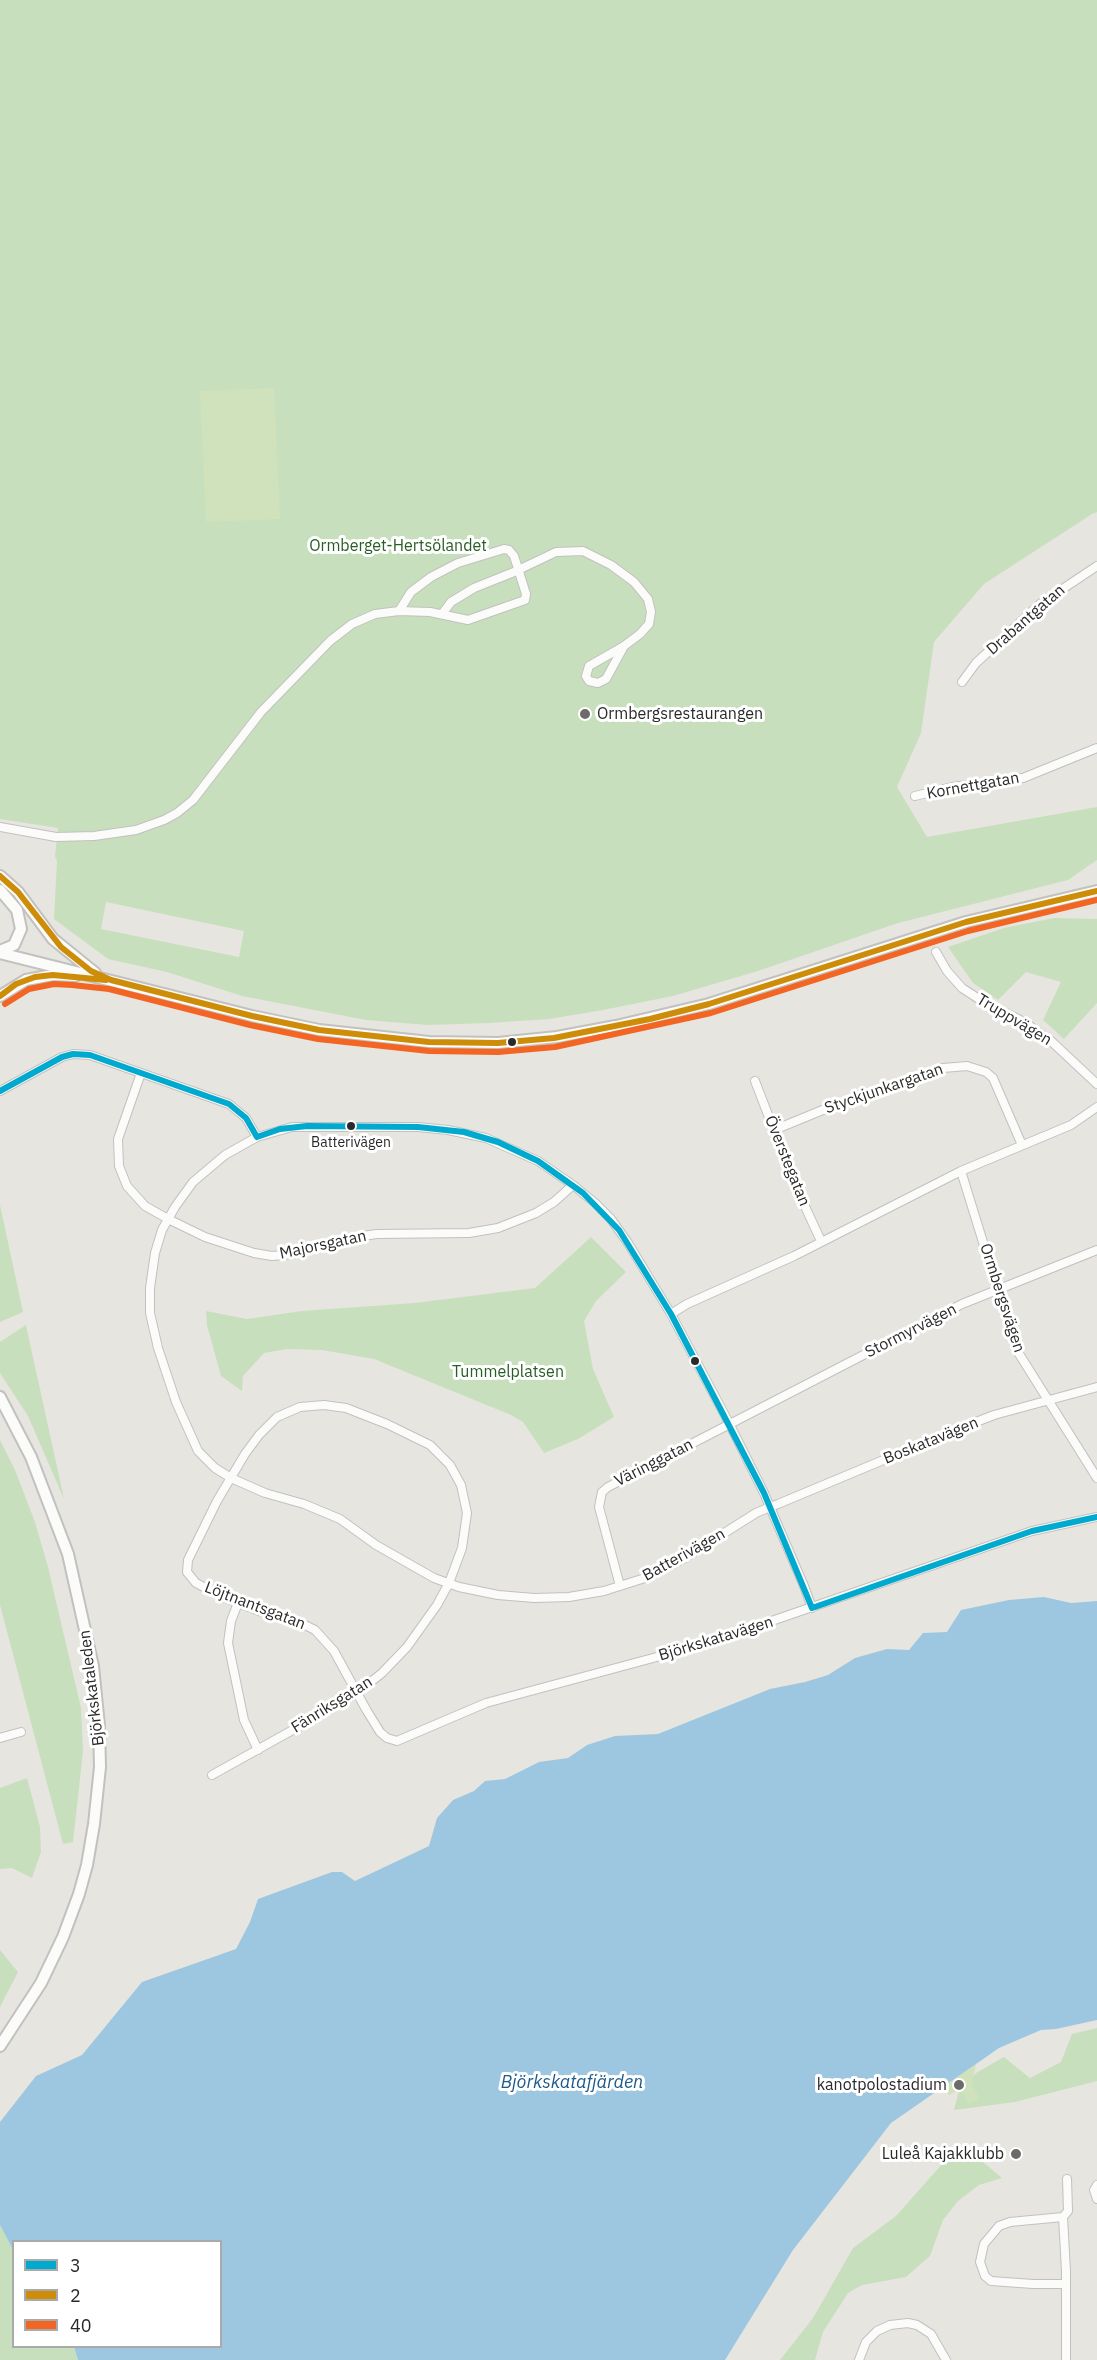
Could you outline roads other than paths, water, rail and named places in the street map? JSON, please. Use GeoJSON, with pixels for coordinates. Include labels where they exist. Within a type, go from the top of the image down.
{"type":"FeatureCollection","features":[{"type":"Feature","properties":{"kind":"main road"},"geometry":{"type":"LineString","coordinates":[[0,876],[18,892],[61,947],[91,971],[111,980]]}},
{"type":"Feature","properties":{"kind":"main road"},"geometry":{"type":"LineString","coordinates":[[0,890],[17,910],[21,929],[14,945],[0,952]]}},
{"type":"Feature","properties":{"kind":"main road"},"geometry":{"type":"LineString","coordinates":[[0,952],[252,1016],[319,1030],[429,1042],[498,1043],[556,1037],[616,1026],[710,1004],[966,922],[1097,891]]}},
{"type":"Feature","properties":{"kind":"main road"},"geometry":{"type":"LineString","coordinates":[[0,996],[26,980],[52,975],[111,980]]}},
{"type":"Feature","properties":{"kind":"main road","name":"Björkskataleden"},"geometry":{"type":"LineString","coordinates":[[0,1397],[31,1457],[68,1554],[89,1644],[100,1740],[100,1767],[94,1824],[79,1894],[63,1937],[41,1983],[0,2046]]}},
{"type":"Feature","properties":{"kind":"street"},"geometry":{"type":"LineString","coordinates":[[0,827],[56,837],[94,836],[136,830],[177,813],[198,793],[261,712],[330,641],[363,618],[399,610],[442,614],[468,620],[525,600],[526,594],[520,569],[512,552],[506,549],[475,557],[445,570],[419,585],[411,592],[399,610]]}},
{"type":"Feature","properties":{"kind":"street"},"geometry":{"type":"LineString","coordinates":[[442,614],[459,596],[556,552],[583,551],[622,573],[643,591],[648,599],[651,612],[645,629],[624,646],[591,663],[586,671],[587,678],[595,683],[606,679],[624,646]]}},
{"type":"Feature","properties":{"kind":"street","name":"Drabantgatan"},"geometry":{"type":"LineString","coordinates":[[962,682],[976,663],[1040,604],[1097,566]]}},
{"type":"Feature","properties":{"kind":"street","name":"Kornettgatan"},"geometry":{"type":"LineString","coordinates":[[915,796],[952,787],[1023,778],[1097,748]]}},
{"type":"Feature","properties":{"kind":"street","name":"Truppvägen"},"geometry":{"type":"LineString","coordinates":[[936,952],[947,971],[962,988],[1024,1022],[1050,1040],[1097,1084]]}},
{"type":"Feature","properties":{"kind":"street"},"geometry":{"type":"LineString","coordinates":[[0,1091],[54,1061],[69,1055],[90,1055],[229,1104],[246,1118],[257,1137]]}},
{"type":"Feature","properties":{"kind":"street","name":"Styckjunkargatan"},"geometry":{"type":"LineString","coordinates":[[774,1130],[830,1107],[943,1068],[967,1066],[986,1072],[993,1078],[1022,1145]]}},
{"type":"Feature","properties":{"kind":"street","name":"Majorsgatan"},"geometry":{"type":"LineString","coordinates":[[141,1073],[121,1128],[117,1149],[124,1182],[145,1206],[168,1219],[206,1237],[247,1251],[265,1255],[281,1255],[303,1252],[364,1235],[398,1232],[469,1233],[498,1228],[536,1213],[554,1202],[573,1185]]}},
{"type":"Feature","properties":{"kind":"street","name":"Överstegatan"},"geometry":{"type":"LineString","coordinates":[[755,1081],[796,1187],[821,1241]]}},
{"type":"Feature","properties":{"kind":"street"},"geometry":{"type":"LineString","coordinates":[[670,1314],[961,1171],[1071,1125],[1097,1107]]}},
{"type":"Feature","properties":{"kind":"street","name":"Batterivägen"},"geometry":{"type":"LineString","coordinates":[[770,1507],[756,1513],[666,1569],[620,1586],[588,1594],[534,1598],[498,1595],[449,1583],[412,1567],[340,1519],[304,1504],[265,1493],[231,1478],[208,1462],[198,1451],[176,1402],[152,1329],[149,1302],[151,1274],[159,1239],[168,1219],[179,1200],[204,1172],[225,1155],[257,1137],[280,1130],[307,1126],[418,1127],[456,1131],[486,1138],[538,1161],[595,1203],[619,1230],[670,1314],[729,1424],[770,1507],[812,1608]]}},
{"type":"Feature","properties":{"kind":"street","name":"Ormbergsvägen"},"geometry":{"type":"LineString","coordinates":[[961,1171],[1016,1349],[1097,1478]]}},
{"type":"Feature","properties":{"kind":"street","name":"Stormyrvägen"},"geometry":{"type":"LineString","coordinates":[[729,1424],[962,1304],[1097,1250]]}},
{"type":"Feature","properties":{"kind":"street","name":"Boskatavägen"},"geometry":{"type":"LineString","coordinates":[[770,1507],[994,1415],[1097,1387]]}},
{"type":"Feature","properties":{"kind":"street","name":"Fänriksgatan"},"geometry":{"type":"LineString","coordinates":[[192,1580],[187,1572],[188,1560],[231,1478],[259,1435],[277,1417],[300,1407],[324,1405],[346,1408],[387,1424],[430,1445],[450,1465],[461,1485],[467,1513],[462,1548],[449,1583],[437,1605],[407,1647],[382,1672],[357,1692],[212,1775]]}},
{"type":"Feature","properties":{"kind":"street","name":"Väringgatan"},"geometry":{"type":"LineString","coordinates":[[620,1586],[599,1507],[602,1492],[729,1424]]}},
{"type":"Feature","properties":{"kind":"street","name":"Björkskatavägen"},"geometry":{"type":"LineString","coordinates":[[357,1692],[380,1732],[392,1740],[402,1740],[486,1703],[705,1644],[1032,1531],[1097,1517]]}},
{"type":"Feature","properties":{"kind":"street","name":"Löjtnantsgatan"},"geometry":{"type":"LineString","coordinates":[[192,1580],[238,1603],[301,1623],[315,1630],[334,1651],[357,1692]]}},
{"type":"Feature","properties":{"kind":"street"},"geometry":{"type":"LineString","coordinates":[[238,1603],[231,1621],[228,1643],[243,1720],[258,1750]]}},
{"type":"Feature","properties":{"kind":"street"},"geometry":{"type":"LineString","coordinates":[[0,1738],[21,1732]]}},
{"type":"Feature","properties":{"kind":"street"},"geometry":{"type":"LineString","coordinates":[[1066,2360],[1063,2217],[1068,2211],[1067,2180]]}},
{"type":"Feature","properties":{"kind":"street"},"geometry":{"type":"LineString","coordinates":[[1097,2185],[1094,2190],[1097,2199]]}},
{"type":"Feature","properties":{"kind":"street"},"geometry":{"type":"LineString","coordinates":[[1063,2217],[1016,2221],[999,2226],[984,2244],[980,2262],[985,2276],[991,2281],[1066,2284]]}},
{"type":"Feature","properties":{"kind":"street"},"geometry":{"type":"LineString","coordinates":[[859,2360],[866,2342],[877,2331],[890,2325],[908,2323],[917,2325],[931,2334],[946,2360]]}},
{"type":"Feature","properties":{"kind":"water","name":"Björkskatafjärden"},"geometry":{"type":"Polygon","coordinates":[[[1044,1597],[1071,1603],[1097,1601],[1097,2020],[1041,2030],[999,2048],[891,2123],[793,2250],[725,2360],[78,2360],[74,2348],[222,2348],[222,2240],[12,2240],[12,2248],[0,2225],[0,2122],[36,2076],[82,2055],[142,1982],[236,1949],[250,1922],[258,1899],[332,1872],[342,1872],[355,1881],[429,1846],[437,1818],[453,1800],[474,1791],[485,1781],[505,1779],[539,1762],[568,1758],[587,1745],[615,1736],[658,1734],[770,1689],[828,1675],[855,1658],[887,1649],[909,1650],[923,1633],[947,1632],[961,1610],[1009,1600],[1044,1597]]]}},
{"type":"Feature","properties":{"kind":"place","name":"Ormbergsrestaurangen"},"geometry":{"type":"Point","coordinates":[585,714]}},
{"type":"Feature","properties":{"kind":"place","name":"Batterivägen"},"geometry":{"type":"Point","coordinates":[351,1126]}},
{"type":"Feature","properties":{"kind":"place","name":"kanotpolostadium"},"geometry":{"type":"Point","coordinates":[959,2085]}},
{"type":"Feature","properties":{"kind":"place","name":"Luleå Kajakklubb"},"geometry":{"type":"Point","coordinates":[1016,2154]}},
{"type":"Feature","properties":{"kind":"park label","name":"Ormberget-Hertsölandet"},"geometry":{"type":"Point","coordinates":[398,546]}},
{"type":"Feature","properties":{"kind":"park label","name":"Tummelplatsen"},"geometry":{"type":"Point","coordinates":[508,1372]}}]}
